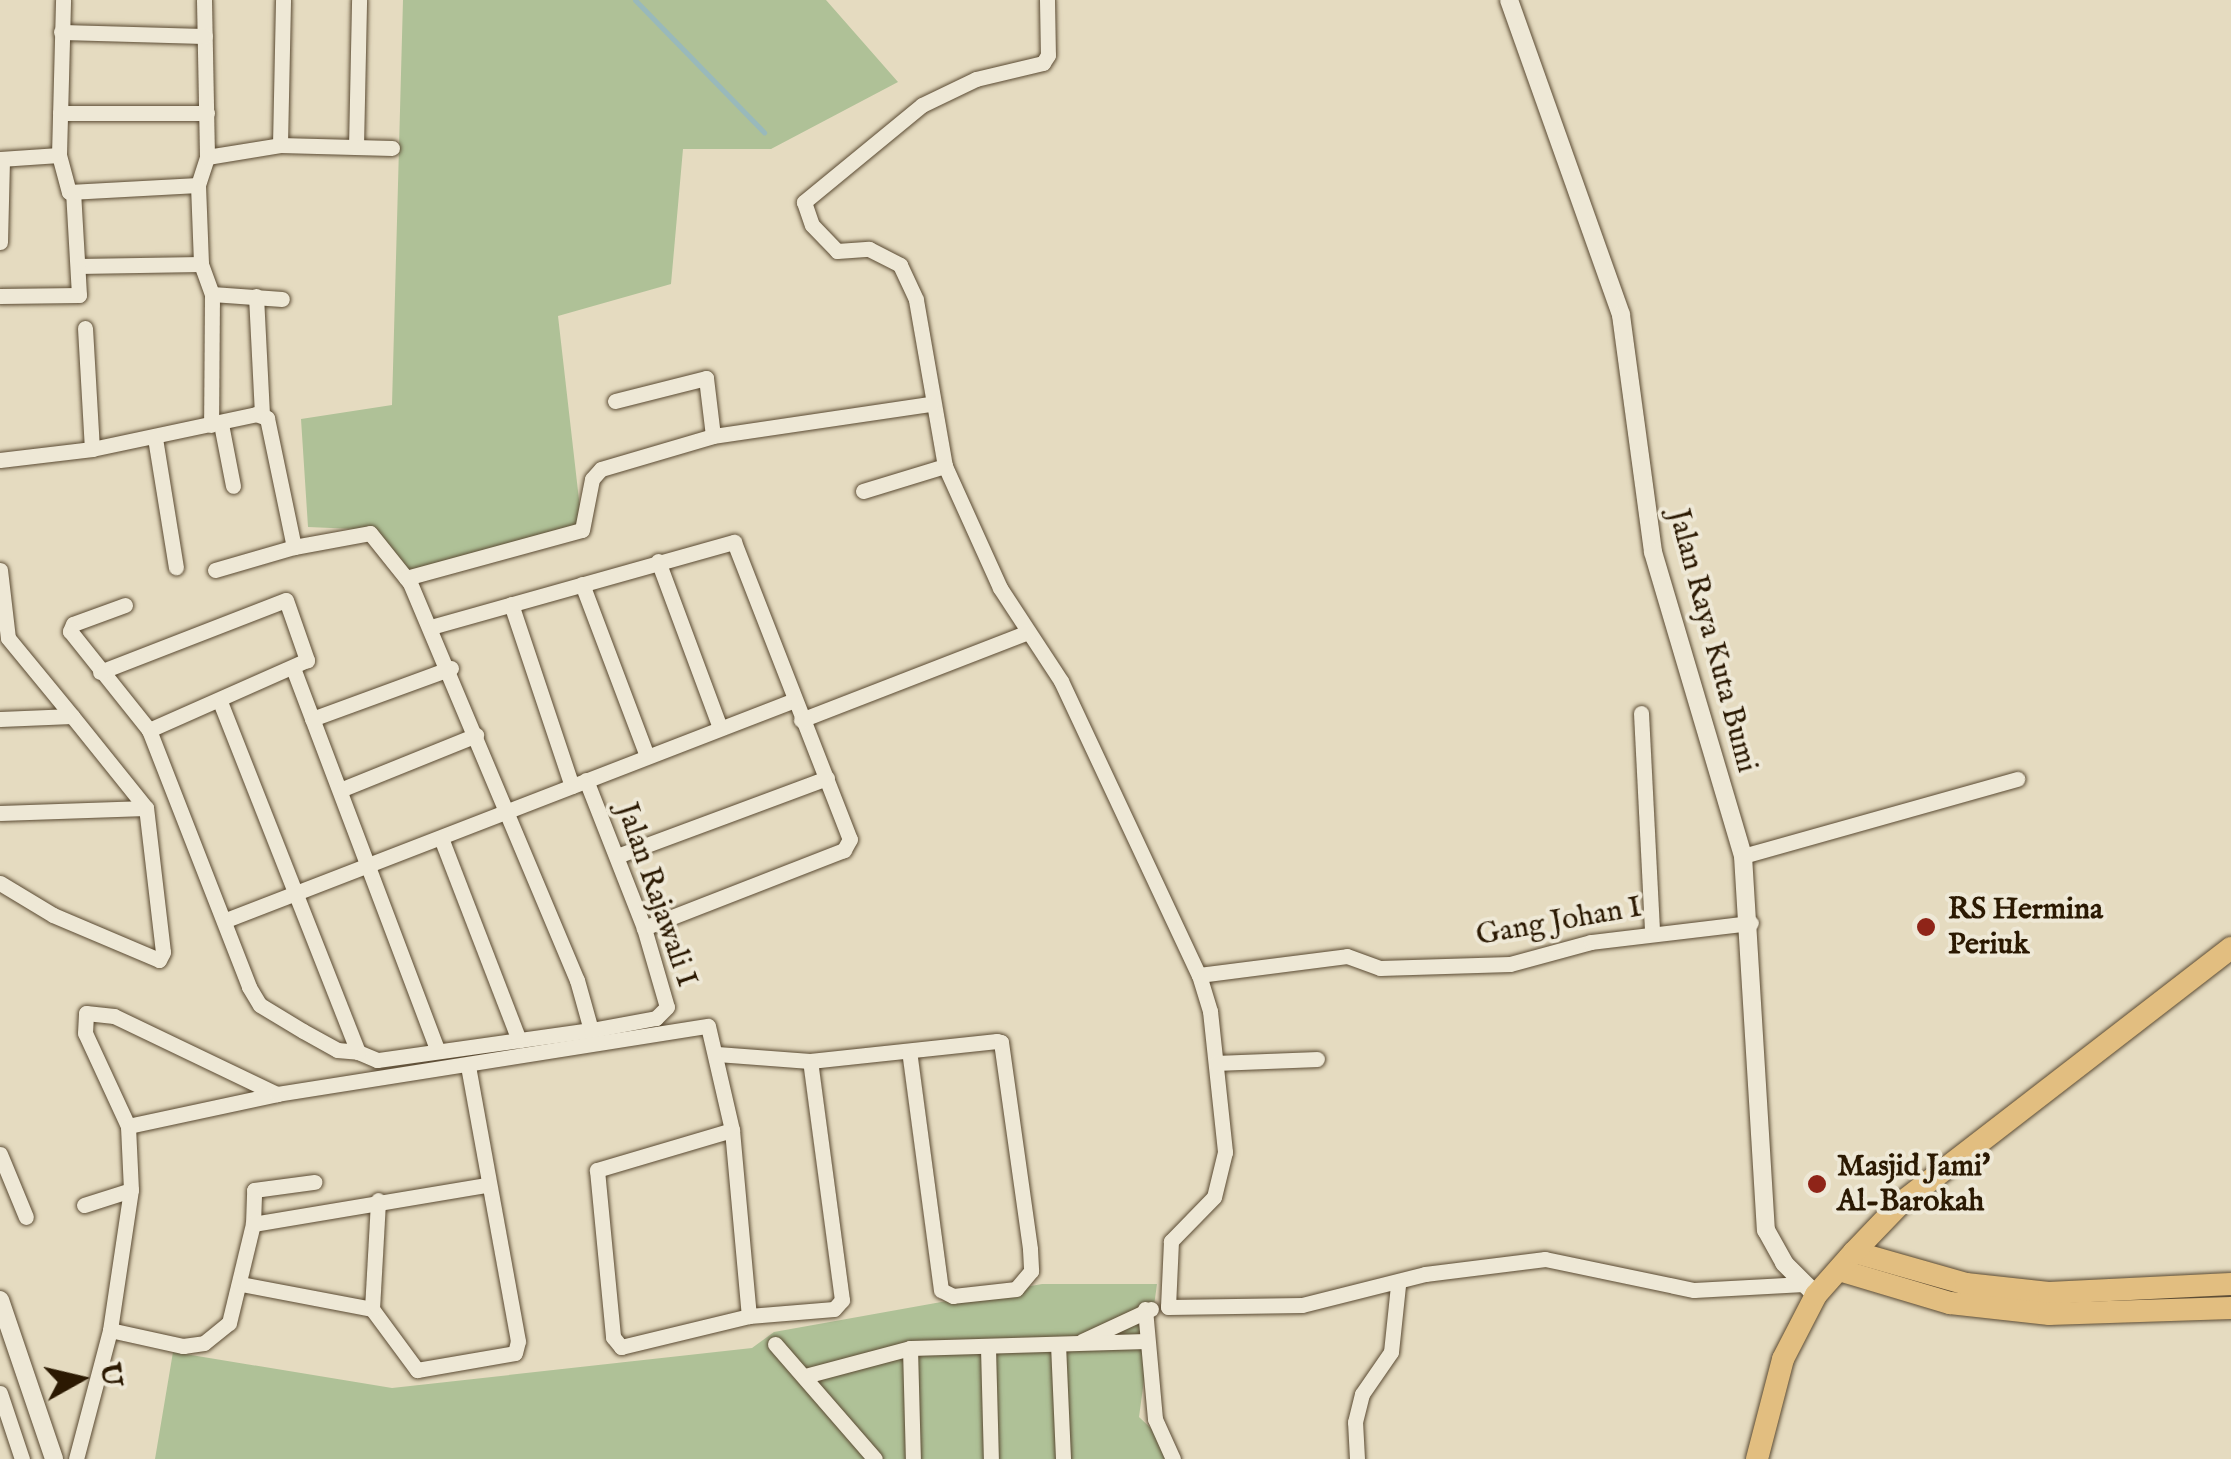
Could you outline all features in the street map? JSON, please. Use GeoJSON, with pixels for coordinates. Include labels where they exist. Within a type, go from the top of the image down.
{"type":"FeatureCollection","features":[{"type":"Feature","properties":{"kind":"main road"},"geometry":{"type":"LineString","coordinates":[[1757,1459],[1783,1360],[1810,1289],[1846,1261],[1901,1203],[2231,948]]}},
{"type":"Feature","properties":{"kind":"main road"},"geometry":{"type":"LineString","coordinates":[[1846,1261],[1950,1302],[2167,1299],[2231,1308]]}},
{"type":"Feature","properties":{"kind":"main road"},"geometry":{"type":"LineString","coordinates":[[2167,1299],[2231,1284]]}},
{"type":"Feature","properties":{"kind":"street"},"geometry":{"type":"LineString","coordinates":[[63,0],[58,155],[66,189],[73,192],[198,185]]}},
{"type":"Feature","properties":{"kind":"street"},"geometry":{"type":"LineString","coordinates":[[204,0],[207,157],[198,185],[201,264],[212,294],[216,424],[232,486]]}},
{"type":"Feature","properties":{"kind":"street"},"geometry":{"type":"LineString","coordinates":[[280,145],[283,0]]}},
{"type":"Feature","properties":{"kind":"street"},"geometry":{"type":"LineString","coordinates":[[356,147],[359,0]]}},
{"type":"Feature","properties":{"kind":"street"},"geometry":{"type":"LineString","coordinates":[[1046,0],[1048,54],[1042,63],[976,78],[922,104],[804,202],[812,225],[837,251],[870,249],[900,265],[916,300],[944,466],[1028,632],[1062,681],[1199,975],[1216,1063],[1225,1152],[1214,1197],[1170,1240],[1168,1307]]}},
{"type":"Feature","properties":{"kind":"street","name":"Jalan Raya Kuta Bumi"},"geometry":{"type":"LineString","coordinates":[[1509,0],[1621,315],[1653,552],[1742,856],[1750,923],[1766,1230],[1810,1289]]}},
{"type":"Feature","properties":{"kind":"street"},"geometry":{"type":"LineString","coordinates":[[61,32],[204,36]]}},
{"type":"Feature","properties":{"kind":"street"},"geometry":{"type":"LineString","coordinates":[[60,113],[207,112]]}},
{"type":"Feature","properties":{"kind":"street"},"geometry":{"type":"LineString","coordinates":[[207,157],[280,145],[392,148]]}},
{"type":"Feature","properties":{"kind":"street"},"geometry":{"type":"LineString","coordinates":[[0,242],[1,159],[58,155]]}},
{"type":"Feature","properties":{"kind":"street"},"geometry":{"type":"LineString","coordinates":[[0,296],[79,295],[73,192]]}},
{"type":"Feature","properties":{"kind":"street"},"geometry":{"type":"LineString","coordinates":[[78,266],[201,264]]}},
{"type":"Feature","properties":{"kind":"street"},"geometry":{"type":"LineString","coordinates":[[212,294],[282,299]]}},
{"type":"Feature","properties":{"kind":"street"},"geometry":{"type":"LineString","coordinates":[[256,296],[262,414],[294,547]]}},
{"type":"Feature","properties":{"kind":"street"},"geometry":{"type":"LineString","coordinates":[[85,328],[92,450]]}},
{"type":"Feature","properties":{"kind":"street"},"geometry":{"type":"LineString","coordinates":[[615,401],[708,381],[712,436]]}},
{"type":"Feature","properties":{"kind":"street"},"geometry":{"type":"LineString","coordinates":[[406,578],[582,530],[592,479],[601,469],[712,436],[931,404]]}},
{"type":"Feature","properties":{"kind":"street"},"geometry":{"type":"LineString","coordinates":[[0,460],[92,450],[262,414]]}},
{"type":"Feature","properties":{"kind":"street"},"geometry":{"type":"LineString","coordinates":[[155,438],[176,567]]}},
{"type":"Feature","properties":{"kind":"street"},"geometry":{"type":"LineString","coordinates":[[864,491],[944,466]]}},
{"type":"Feature","properties":{"kind":"street"},"geometry":{"type":"LineString","coordinates":[[125,605],[71,626],[100,672],[148,730],[260,1005],[337,1050],[358,1052],[371,1060],[591,1030],[582,993],[506,814],[450,668],[406,578],[370,533],[294,547],[215,570]]}},
{"type":"Feature","properties":{"kind":"street"},"geometry":{"type":"LineString","coordinates":[[431,628],[731,540],[848,834],[844,850],[644,928]]}},
{"type":"Feature","properties":{"kind":"street"},"geometry":{"type":"LineString","coordinates":[[658,560],[720,728]]}},
{"type":"Feature","properties":{"kind":"street"},"geometry":{"type":"LineString","coordinates":[[0,570],[4,638],[146,808],[164,952],[158,960],[53,916],[0,883]]}},
{"type":"Feature","properties":{"kind":"street"},"geometry":{"type":"LineString","coordinates":[[582,584],[647,756]]}},
{"type":"Feature","properties":{"kind":"street"},"geometry":{"type":"LineString","coordinates":[[100,672],[283,598],[308,648],[307,660],[148,730]]}},
{"type":"Feature","properties":{"kind":"street","name":"Jalan Rajawali I"},"geometry":{"type":"LineString","coordinates":[[511,604],[579,783],[617,856],[667,1007],[656,1018],[591,1030]]}},
{"type":"Feature","properties":{"kind":"street"},"geometry":{"type":"LineString","coordinates":[[802,720],[1028,632]]}},
{"type":"Feature","properties":{"kind":"street"},"geometry":{"type":"LineString","coordinates":[[293,668],[438,1050]]}},
{"type":"Feature","properties":{"kind":"street"},"geometry":{"type":"LineString","coordinates":[[312,719],[450,668]]}},
{"type":"Feature","properties":{"kind":"street"},"geometry":{"type":"LineString","coordinates":[[219,700],[358,1052]]}},
{"type":"Feature","properties":{"kind":"street"},"geometry":{"type":"LineString","coordinates":[[226,920],[792,701]]}},
{"type":"Feature","properties":{"kind":"street"},"geometry":{"type":"LineString","coordinates":[[1641,713],[1652,932]]}},
{"type":"Feature","properties":{"kind":"street"},"geometry":{"type":"LineString","coordinates":[[0,720],[72,716]]}},
{"type":"Feature","properties":{"kind":"street"},"geometry":{"type":"LineString","coordinates":[[340,790],[476,734]]}},
{"type":"Feature","properties":{"kind":"street"},"geometry":{"type":"LineString","coordinates":[[617,856],[827,778]]}},
{"type":"Feature","properties":{"kind":"street"},"geometry":{"type":"LineString","coordinates":[[1742,856],[2018,780]]}},
{"type":"Feature","properties":{"kind":"street"},"geometry":{"type":"LineString","coordinates":[[0,813],[146,808]]}},
{"type":"Feature","properties":{"kind":"street"},"geometry":{"type":"LineString","coordinates":[[442,838],[519,1040]]}},
{"type":"Feature","properties":{"kind":"street","name":"Gang Johan I"},"geometry":{"type":"LineString","coordinates":[[1199,975],[1347,956],[1380,968],[1510,964],[1652,932],[1750,923]]}},
{"type":"Feature","properties":{"kind":"street"},"geometry":{"type":"LineString","coordinates":[[76,1459],[110,1330],[132,1190],[128,1126],[85,1032],[86,1013],[114,1016],[277,1094]]}},
{"type":"Feature","properties":{"kind":"street"},"geometry":{"type":"LineString","coordinates":[[128,1126],[277,1094],[468,1066],[700,1023],[711,1029],[732,1130],[749,1316]]}},
{"type":"Feature","properties":{"kind":"street"},"geometry":{"type":"LineString","coordinates":[[717,1054],[810,1061],[909,1050],[1003,1044],[1030,1249],[1031,1272],[1016,1289],[953,1296],[941,1290],[909,1050]]}},
{"type":"Feature","properties":{"kind":"street"},"geometry":{"type":"LineString","coordinates":[[1216,1063],[1317,1059]]}},
{"type":"Feature","properties":{"kind":"street"},"geometry":{"type":"LineString","coordinates":[[732,1130],[598,1170],[614,1337],[621,1347],[749,1316],[834,1310],[842,1300],[810,1061]]}},
{"type":"Feature","properties":{"kind":"street"},"geometry":{"type":"LineString","coordinates":[[378,1200],[372,1309],[417,1370],[514,1353],[518,1341],[468,1066]]}},
{"type":"Feature","properties":{"kind":"street"},"geometry":{"type":"LineString","coordinates":[[0,1154],[26,1217]]}},
{"type":"Feature","properties":{"kind":"street"},"geometry":{"type":"LineString","coordinates":[[110,1330],[183,1346],[204,1343],[229,1323],[254,1224],[254,1190],[314,1182]]}},
{"type":"Feature","properties":{"kind":"street"},"geometry":{"type":"LineString","coordinates":[[254,1224],[378,1200],[487,1186]]}},
{"type":"Feature","properties":{"kind":"street"},"geometry":{"type":"LineString","coordinates":[[84,1205],[132,1190]]}},
{"type":"Feature","properties":{"kind":"street"},"geometry":{"type":"LineString","coordinates":[[1079,1344],[1145,1309],[1302,1305],[1398,1285],[1426,1274],[1545,1259],[1694,1290],[1810,1289]]}},
{"type":"Feature","properties":{"kind":"street"},"geometry":{"type":"LineString","coordinates":[[241,1284],[372,1309]]}},
{"type":"Feature","properties":{"kind":"street"},"geometry":{"type":"LineString","coordinates":[[1357,1459],[1355,1422],[1362,1394],[1391,1352],[1398,1285]]}},
{"type":"Feature","properties":{"kind":"street"},"geometry":{"type":"LineString","coordinates":[[0,1300],[54,1459]]}},
{"type":"Feature","properties":{"kind":"street"},"geometry":{"type":"LineString","coordinates":[[1145,1309],[1155,1419],[1173,1459]]}},
{"type":"Feature","properties":{"kind":"street"},"geometry":{"type":"LineString","coordinates":[[805,1376],[910,1348],[1147,1341]]}},
{"type":"Feature","properties":{"kind":"street"},"geometry":{"type":"LineString","coordinates":[[775,1344],[875,1459]]}},
{"type":"Feature","properties":{"kind":"street"},"geometry":{"type":"LineString","coordinates":[[1058,1344],[1063,1459]]}},
{"type":"Feature","properties":{"kind":"street"},"geometry":{"type":"LineString","coordinates":[[910,1348],[912,1459]]}},
{"type":"Feature","properties":{"kind":"street"},"geometry":{"type":"LineString","coordinates":[[988,1348],[991,1459]]}},
{"type":"Feature","properties":{"kind":"street"},"geometry":{"type":"LineString","coordinates":[[0,1393],[22,1459]]}},
{"type":"Feature","properties":{"kind":"green space"},"geometry":{"type":"Polygon","coordinates":[[[403,0],[826,0],[898,82],[771,149],[683,149],[671,284],[558,316],[582,526],[399,573],[378,530],[308,527],[301,419],[392,405],[403,0]]]}},
{"type":"Feature","properties":{"kind":"green space"},"geometry":{"type":"Polygon","coordinates":[[[1042,1284],[1157,1284],[1139,1417],[1158,1435],[1167,1459],[155,1459],[173,1352],[392,1388],[752,1348],[774,1332],[1042,1284]]]}},
{"type":"Feature","properties":{"kind":"waterway"},"geometry":{"type":"LineString","coordinates":[[635,0],[764,132]]}},
{"type":"Feature","properties":{"kind":"place","name":"RS Hermina Periuk"},"geometry":{"type":"Point","coordinates":[1926,927]}},
{"type":"Feature","properties":{"kind":"place","name":"Masjid Jami' Al-Barokah"},"geometry":{"type":"Point","coordinates":[1817,1184]}}]}
